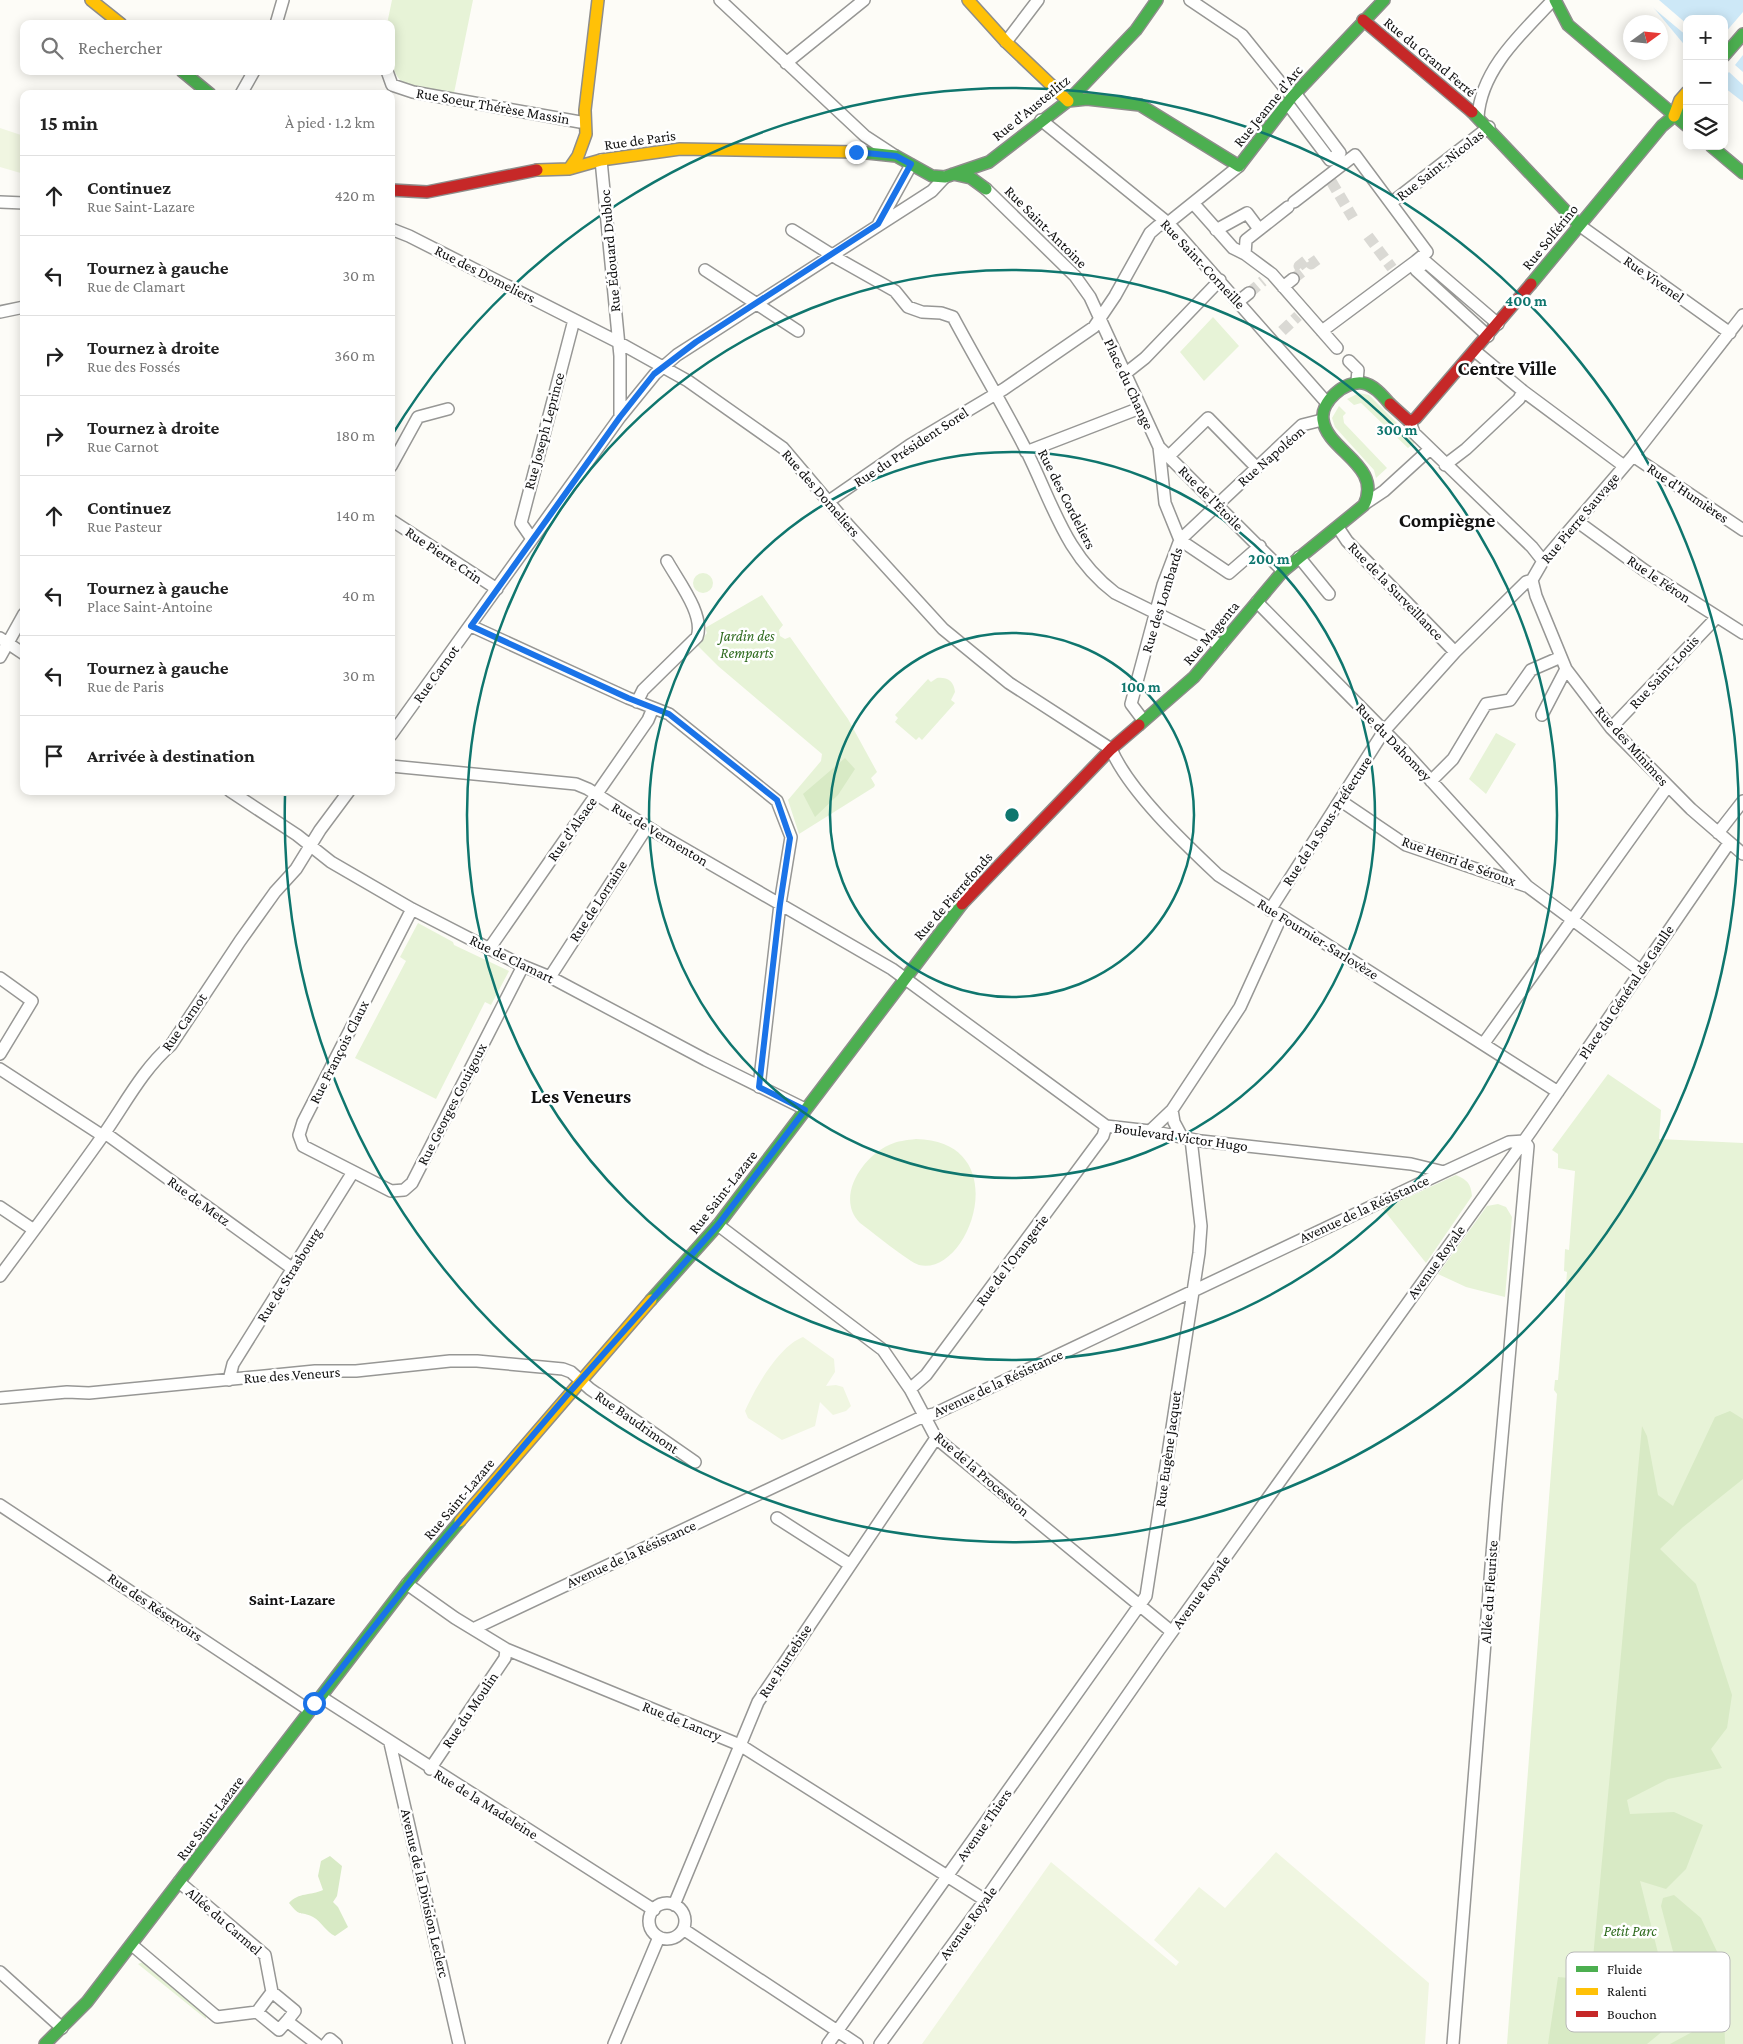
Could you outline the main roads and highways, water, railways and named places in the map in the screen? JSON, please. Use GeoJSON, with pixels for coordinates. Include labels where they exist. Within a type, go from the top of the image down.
{"type":"FeatureCollection","features":[{"type":"Feature","properties":{"kind":"main road"},"geometry":{"type":"LineString","coordinates":[[91,0],[117,20]]}},
{"type":"Feature","properties":{"kind":"main road"},"geometry":{"type":"LineString","coordinates":[[569,169],[578,159],[581,141],[588,122],[586,110],[598,0]]}},
{"type":"Feature","properties":{"kind":"main road"},"geometry":{"type":"LineString","coordinates":[[968,0],[1006,42],[1068,101]]}},
{"type":"Feature","properties":{"kind":"main road","name":"Rue d'Austerlitz"},"geometry":{"type":"LineString","coordinates":[[949,176],[989,162],[1068,101],[1136,30],[1158,0]]}},
{"type":"Feature","properties":{"kind":"main road","name":"Rue Jeanne d'Arc"},"geometry":{"type":"LineString","coordinates":[[1068,101],[1087,99],[1140,105],[1239,166],[1292,98],[1363,20],[1384,0]]}},
{"type":"Feature","properties":{"kind":"main road"},"geometry":{"type":"LineString","coordinates":[[1554,0],[1568,25],[1683,123]]}},
{"type":"Feature","properties":{"kind":"main road","name":"Rue du Grand Ferré"},"geometry":{"type":"LineString","coordinates":[[1363,20],[1489,127],[1579,225]]}},
{"type":"Feature","properties":{"kind":"main road"},"geometry":{"type":"LineString","coordinates":[[1728,51],[1743,34]]}},
{"type":"Feature","properties":{"kind":"main road"},"geometry":{"type":"LineString","coordinates":[[187,75],[205,90]]}},
{"type":"Feature","properties":{"kind":"main road","name":"Rue Solférino"},"geometry":{"type":"LineString","coordinates":[[1674,116],[1683,97]]}},
{"type":"Feature","properties":{"kind":"main road"},"geometry":{"type":"LineString","coordinates":[[543,169],[564,162],[581,141],[580,122],[586,110]]}},
{"type":"Feature","properties":{"kind":"main road","name":"Rue Solférino"},"geometry":{"type":"LineString","coordinates":[[1366,503],[1369,487],[1364,472],[1325,428],[1322,420],[1327,403],[1345,385],[1358,381],[1370,385],[1410,422],[1425,410],[1662,126],[1674,116],[1683,113]]}},
{"type":"Feature","properties":{"kind":"main road"},"geometry":{"type":"LineString","coordinates":[[581,141],[601,160]]}},
{"type":"Feature","properties":{"kind":"main road","name":"Rue de Paris"},"geometry":{"type":"LineString","coordinates":[[395,190],[427,192],[543,169],[569,169],[601,160],[680,149],[856,152],[896,156],[932,176],[949,176]]}},
{"type":"Feature","properties":{"kind":"main road"},"geometry":{"type":"LineString","coordinates":[[1716,150],[1743,173]]}},
{"type":"Feature","properties":{"kind":"main road","name":"Rue Saint-Antoine"},"geometry":{"type":"LineString","coordinates":[[949,176],[971,178],[986,189],[986,174],[989,162]]}},
{"type":"Feature","properties":{"kind":"main road","name":"Rue Magenta"},"geometry":{"type":"LineString","coordinates":[[1111,749],[1194,678],[1283,571],[1339,529],[1366,503]]}},
{"type":"Feature","properties":{"kind":"main road","name":"Rue de Pierrefonds"},"geometry":{"type":"LineString","coordinates":[[904,979],[967,898],[1111,749]]}},
{"type":"Feature","properties":{"kind":"main road","name":"Rue Saint-Lazare"},"geometry":{"type":"LineString","coordinates":[[45,2044],[87,2002],[132,1945],[179,1882],[216,1837],[309,1710],[407,1584],[581,1379],[718,1225],[904,979]]}},
{"type":"Feature","properties":{"kind":"water"},"geometry":{"type":"Polygon","coordinates":[[[1654,0],[1743,0],[1743,102],[1728,90],[1728,15],[1683,15],[1683,43],[1668,25],[1668,15],[1660,15],[1653,7],[1654,0]]]}},
{"type":"Feature","properties":{"kind":"tunnel"},"geometry":{"type":"LineString","coordinates":[[1331,181],[1353,218]]}},
{"type":"Feature","properties":{"kind":"tunnel"},"geometry":{"type":"LineString","coordinates":[[1368,236],[1392,268]]}},
{"type":"Feature","properties":{"kind":"tunnel"},"geometry":{"type":"LineString","coordinates":[[1293,279],[1303,271],[1299,266],[1308,259],[1311,264],[1318,259]]}},
{"type":"Feature","properties":{"kind":"tunnel"},"geometry":{"type":"LineString","coordinates":[[1249,293],[1263,281]]}},
{"type":"Feature","properties":{"kind":"tunnel"},"geometry":{"type":"LineString","coordinates":[[1282,331],[1298,316]]}},
{"type":"Feature","properties":{"kind":"district","name":"Centre Ville"},"geometry":{"type":"Point","coordinates":[1507,368]}},
{"type":"Feature","properties":{"kind":"district","name":"Compiègne"},"geometry":{"type":"Point","coordinates":[1447,520]}},
{"type":"Feature","properties":{"kind":"district","name":"Les Veneurs"},"geometry":{"type":"Point","coordinates":[581,1096]}},
{"type":"Feature","properties":{"kind":"district","name":"Saint-Lazare"},"geometry":{"type":"Point","coordinates":[292,1599]}},
{"type":"Feature","properties":{"kind":"park label","name":"Jardin des Remparts"},"geometry":{"type":"Point","coordinates":[747,644]}},
{"type":"Feature","properties":{"kind":"park label","name":"Petit Parc"},"geometry":{"type":"Point","coordinates":[1630,1931]}}]}
